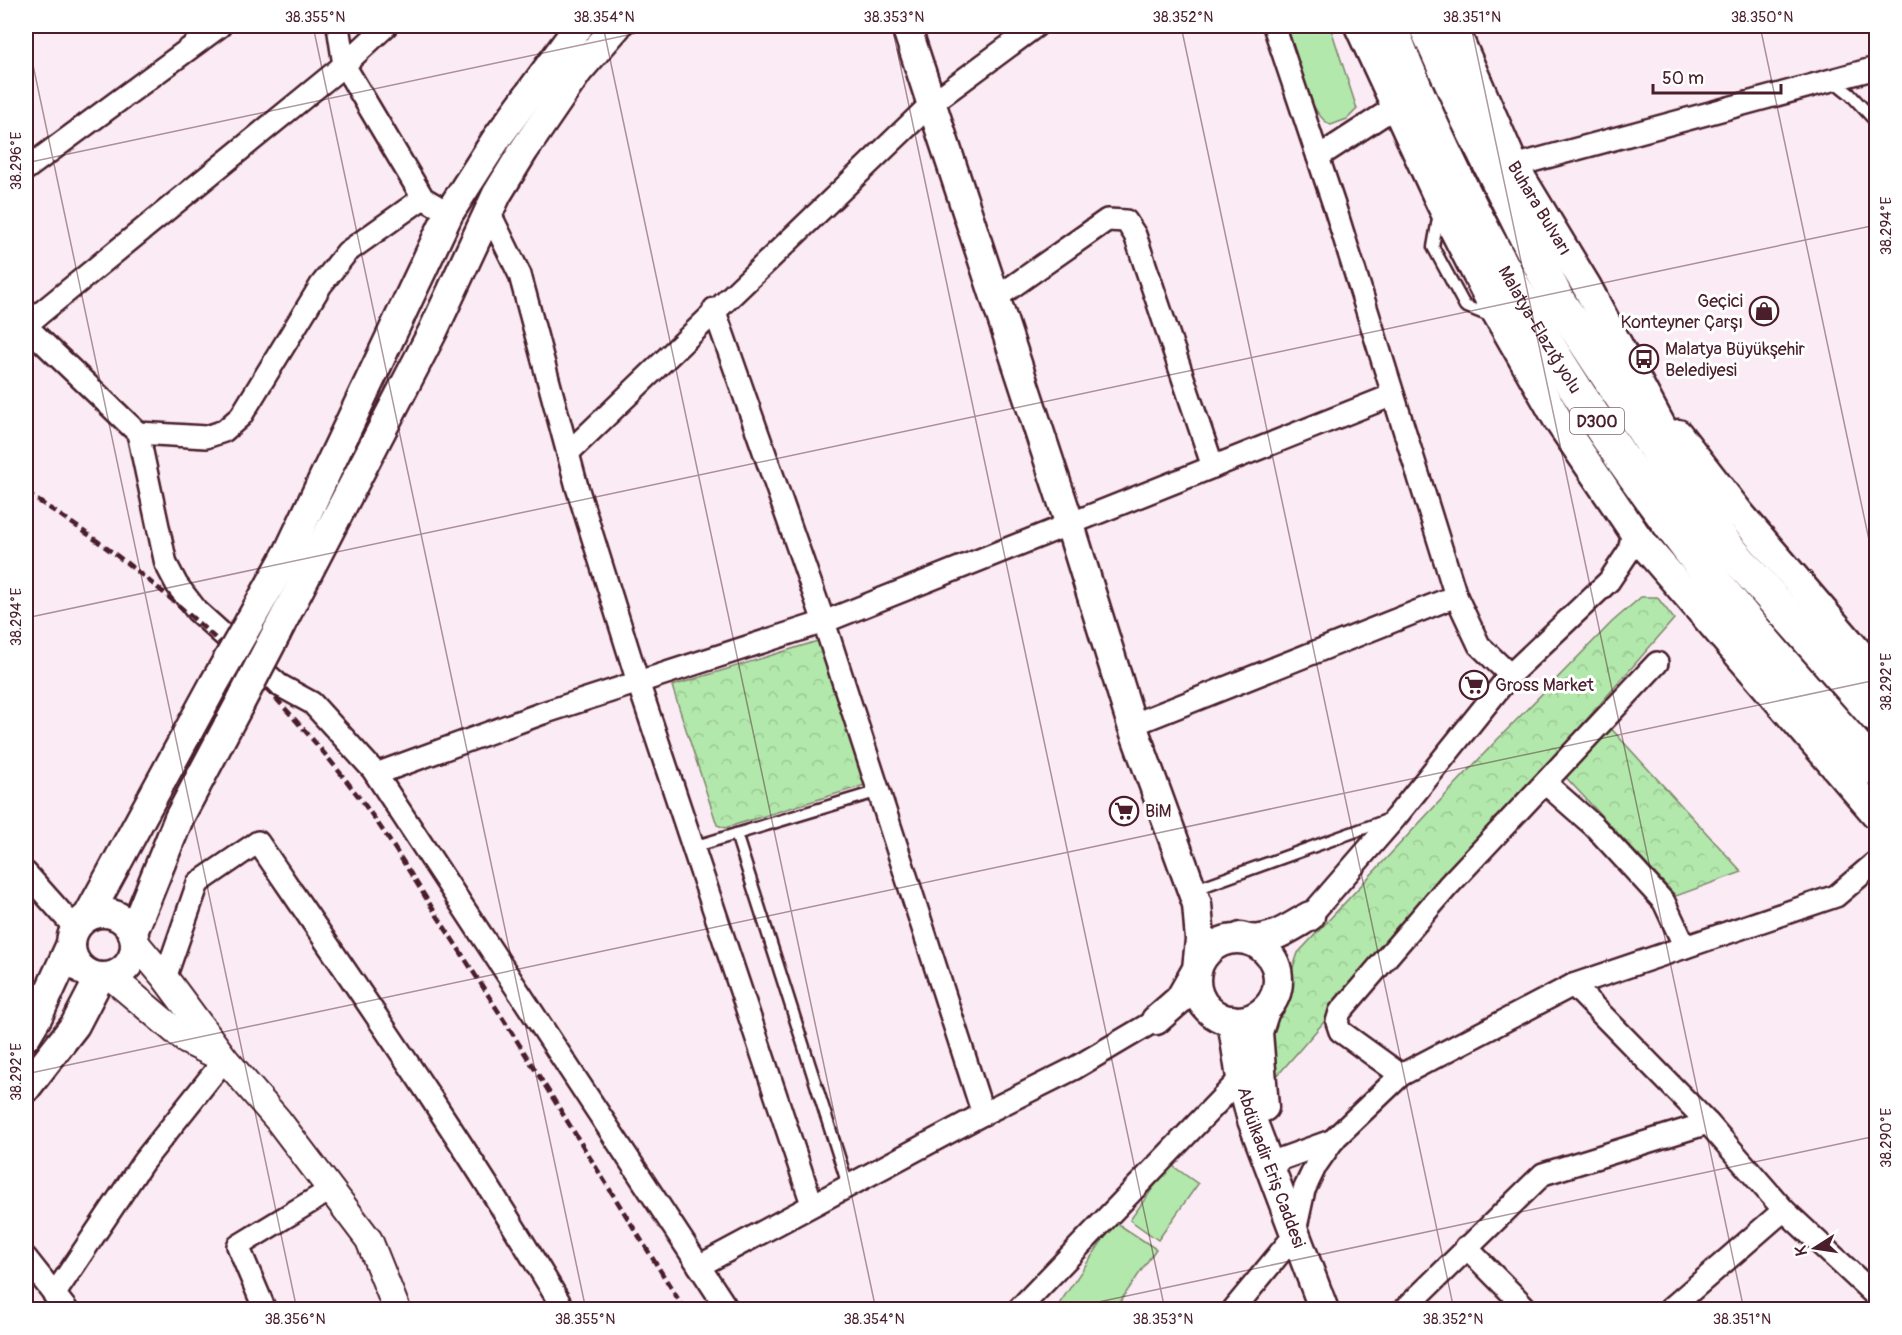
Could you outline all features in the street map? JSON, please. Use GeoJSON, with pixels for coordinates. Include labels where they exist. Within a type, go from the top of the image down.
{"type":"FeatureCollection","features":[{"type":"Feature","properties":{"kind":"highway","name":"Malatya-Elazığ yolu"},"geometry":{"type":"LineString","coordinates":[[1390,26],[1429,121],[1466,198],[1533,320],[1605,435],[1667,521],[1772,651],[1876,769]]}},
{"type":"Feature","properties":{"kind":"highway","name":"Malatya-Elazığ yolu"},"geometry":{"type":"LineString","coordinates":[[1426,26],[1468,120],[1557,299],[1674,477],[1730,550],[1876,716]]}},
{"type":"Feature","properties":{"kind":"main road"},"geometry":{"type":"LineString","coordinates":[[30,1022],[78,929],[289,551],[449,213],[497,138],[579,26]]}},
{"type":"Feature","properties":{"kind":"main road"},"geometry":{"type":"LineString","coordinates":[[134,937],[127,922],[108,912],[78,929],[72,954],[82,970],[105,976],[126,968],[131,960],[134,937],[179,818],[433,331],[489,212],[524,150],[578,71],[617,26]]}},
{"type":"Feature","properties":{"kind":"main road"},"geometry":{"type":"LineString","coordinates":[[906,26],[1070,525],[1132,725],[1195,897],[1200,940],[1196,983],[1200,997],[1208,1008],[1225,1018]]}},
{"type":"Feature","properties":{"kind":"main road"},"geometry":{"type":"LineString","coordinates":[[1359,26],[1441,204],[1501,320],[1558,420],[1634,532],[1876,814]]}},
{"type":"Feature","properties":{"kind":"main road","name":"Buhara Bulvarı"},"geometry":{"type":"LineString","coordinates":[[1454,26],[1514,166],[1587,287],[1638,386]]}},
{"type":"Feature","properties":{"kind":"main road"},"geometry":{"type":"LineString","coordinates":[[1638,386],[1730,550]]}},
{"type":"Feature","properties":{"kind":"main road"},"geometry":{"type":"LineString","coordinates":[[1638,386],[1690,448],[1740,514],[1876,673]]}},
{"type":"Feature","properties":{"kind":"main road"},"geometry":{"type":"LineString","coordinates":[[1156,1020],[1198,1010],[1225,1018],[1255,1018],[1271,998],[1278,972],[1273,959],[1264,948],[1231,933],[1195,897]]}},
{"type":"Feature","properties":{"kind":"main road"},"geometry":{"type":"LineString","coordinates":[[1156,1020],[1180,999],[1203,956],[1218,943],[1238,938],[1252,941],[1274,936],[1310,916]]}},
{"type":"Feature","properties":{"kind":"main road"},"geometry":{"type":"LineString","coordinates":[[1270,1163],[1258,1060],[1258,1032],[1271,998],[1310,916]]}},
{"type":"Feature","properties":{"kind":"main road"},"geometry":{"type":"LineString","coordinates":[[26,1088],[75,1025],[105,976]]}},
{"type":"Feature","properties":{"kind":"main road","name":"Abdülkadir Eriş Caddesi"},"geometry":{"type":"LineString","coordinates":[[1225,1018],[1252,1120],[1270,1163],[1294,1236],[1324,1310]]}},
{"type":"Feature","properties":{"kind":"street"},"geometry":{"type":"LineString","coordinates":[[26,169],[220,26]]}},
{"type":"Feature","properties":{"kind":"street"},"geometry":{"type":"LineString","coordinates":[[338,26],[344,65],[423,198],[449,213]]}},
{"type":"Feature","properties":{"kind":"street"},"geometry":{"type":"LineString","coordinates":[[386,26],[344,65],[26,326],[138,433],[166,564],[177,585],[197,611],[279,685],[312,703],[376,774],[728,1310]]}},
{"type":"Feature","properties":{"kind":"street"},"geometry":{"type":"LineString","coordinates":[[568,453],[714,309],[932,103],[1036,26]]}},
{"type":"Feature","properties":{"kind":"street"},"geometry":{"type":"LineString","coordinates":[[1274,26],[1318,157],[1456,596],[1479,645],[1510,675]]}},
{"type":"Feature","properties":{"kind":"street"},"geometry":{"type":"LineString","coordinates":[[1514,166],[1876,68]]}},
{"type":"Feature","properties":{"kind":"street"},"geometry":{"type":"LineString","coordinates":[[1318,157],[1395,107]]}},
{"type":"Feature","properties":{"kind":"street"},"geometry":{"type":"LineString","coordinates":[[138,433],[206,437],[224,431],[233,424],[242,416],[321,285],[346,252],[423,198]]}},
{"type":"Feature","properties":{"kind":"street"},"geometry":{"type":"LineString","coordinates":[[489,212],[520,275],[568,453],[638,682],[812,1204]]}},
{"type":"Feature","properties":{"kind":"street"},"geometry":{"type":"LineString","coordinates":[[996,298],[1107,220],[1126,221],[1135,235],[1213,467]]}},
{"type":"Feature","properties":{"kind":"street"},"geometry":{"type":"LineString","coordinates":[[714,309],[824,622],[983,1114]]}},
{"type":"Feature","properties":{"kind":"street"},"geometry":{"type":"LineString","coordinates":[[376,774],[638,682],[824,622],[1393,394]]}},
{"type":"Feature","properties":{"kind":"street"},"geometry":{"type":"LineString","coordinates":[[1310,916],[1396,817],[1510,675],[1609,581],[1629,551],[1634,532]]}},
{"type":"Feature","properties":{"kind":"street"},"geometry":{"type":"LineString","coordinates":[[1132,725],[1456,596]]}},
{"type":"Feature","properties":{"kind":"street"},"geometry":{"type":"LineString","coordinates":[[1401,1076],[1340,1031],[1337,1022],[1340,1012],[1448,886],[1657,663]]}},
{"type":"Feature","properties":{"kind":"street"},"geometry":{"type":"LineString","coordinates":[[1545,783],[1594,826],[1664,902],[1685,947]]}},
{"type":"Feature","properties":{"kind":"street"},"geometry":{"type":"LineString","coordinates":[[165,978],[198,883],[258,842],[412,1066],[513,1222],[564,1310]]}},
{"type":"Feature","properties":{"kind":"street"},"geometry":{"type":"LineString","coordinates":[[1233,1310],[1294,1236],[1304,1190],[1316,1166],[1334,1139],[1401,1076],[1573,985],[1836,896],[1876,862]]}},
{"type":"Feature","properties":{"kind":"street"},"geometry":{"type":"LineString","coordinates":[[26,873],[78,929]]}},
{"type":"Feature","properties":{"kind":"street"},"geometry":{"type":"LineString","coordinates":[[134,937],[225,1059],[278,1120],[369,1240],[397,1310]]}},
{"type":"Feature","properties":{"kind":"street"},"geometry":{"type":"LineString","coordinates":[[105,976],[187,1041],[225,1059]]}},
{"type":"Feature","properties":{"kind":"street"},"geometry":{"type":"LineString","coordinates":[[1573,985],[1708,1124],[1784,1210],[1876,1296]]}},
{"type":"Feature","properties":{"kind":"street"},"geometry":{"type":"LineString","coordinates":[[699,1266],[848,1185],[1075,1068],[1156,1020]]}},
{"type":"Feature","properties":{"kind":"street"},"geometry":{"type":"LineString","coordinates":[[26,1258],[61,1302],[143,1162],[225,1059]]}},
{"type":"Feature","properties":{"kind":"street"},"geometry":{"type":"LineString","coordinates":[[1018,1310],[1241,1078]]}},
{"type":"Feature","properties":{"kind":"street"},"geometry":{"type":"LineString","coordinates":[[1404,1310],[1543,1174],[1708,1124]]}},
{"type":"Feature","properties":{"kind":"street"},"geometry":{"type":"LineString","coordinates":[[1270,1163],[1334,1139]]}},
{"type":"Feature","properties":{"kind":"street"},"geometry":{"type":"LineString","coordinates":[[265,1310],[238,1246],[330,1190]]}},
{"type":"Feature","properties":{"kind":"street"},"geometry":{"type":"LineString","coordinates":[[1669,1310],[1784,1210]]}},
{"type":"Feature","properties":{"kind":"street"},"geometry":{"type":"LineString","coordinates":[[1466,1247],[1528,1310]]}},
{"type":"Feature","properties":{"kind":"lane"},"geometry":{"type":"LineString","coordinates":[[1831,79],[1850,94],[1876,122]]}},
{"type":"Feature","properties":{"kind":"lane"},"geometry":{"type":"LineString","coordinates":[[693,847],[879,791]]}},
{"type":"Feature","properties":{"kind":"lane"},"geometry":{"type":"LineString","coordinates":[[1195,897],[1396,817]]}},
{"type":"Feature","properties":{"kind":"lane"},"geometry":{"type":"LineString","coordinates":[[736,834],[848,1185]]}},
{"type":"Feature","properties":{"kind":"green space"},"geometry":{"type":"Polygon","coordinates":[[[1287,26],[1330,26],[1357,109],[1347,119],[1331,125],[1315,108],[1303,81],[1287,26]]]}},
{"type":"Feature","properties":{"kind":"green space"},"geometry":{"type":"Polygon","coordinates":[[[1641,597],[1657,597],[1674,619],[1270,1084],[1269,1037],[1298,953],[1494,743],[1612,622],[1641,597]]]}},
{"type":"Feature","properties":{"kind":"green space"},"geometry":{"type":"Polygon","coordinates":[[[821,640],[865,785],[725,828],[717,825],[672,686],[821,640]]]}},
{"type":"Feature","properties":{"kind":"green space"},"geometry":{"type":"Polygon","coordinates":[[[1606,723],[1742,872],[1676,896],[1560,771],[1606,723]]]}},
{"type":"Feature","properties":{"kind":"green space"},"geometry":{"type":"Polygon","coordinates":[[[1170,1164],[1198,1184],[1158,1240],[1130,1220],[1170,1164]]]}},
{"type":"Feature","properties":{"kind":"green space"},"geometry":{"type":"Polygon","coordinates":[[[1115,1222],[1156,1249],[1115,1309],[1061,1310],[1057,1307],[1115,1222]]]}},
{"type":"Feature","properties":{"kind":"railway"},"geometry":{"type":"LineString","coordinates":[[26,493],[118,556],[204,628],[284,707],[355,792],[395,849],[685,1310]]}},
{"type":"Feature","properties":{"kind":"place","name":"Geçici Konteyner Çarşı"},"geometry":{"type":"Point","coordinates":[1764,311]}},
{"type":"Feature","properties":{"kind":"place","name":"Malatya Büyükşehir Belediyesi"},"geometry":{"type":"Point","coordinates":[1644,359]}},
{"type":"Feature","properties":{"kind":"place","name":"Gross Market"},"geometry":{"type":"Point","coordinates":[1474,685]}},
{"type":"Feature","properties":{"kind":"place","name":"BiM"},"geometry":{"type":"Point","coordinates":[1124,811]}}]}
